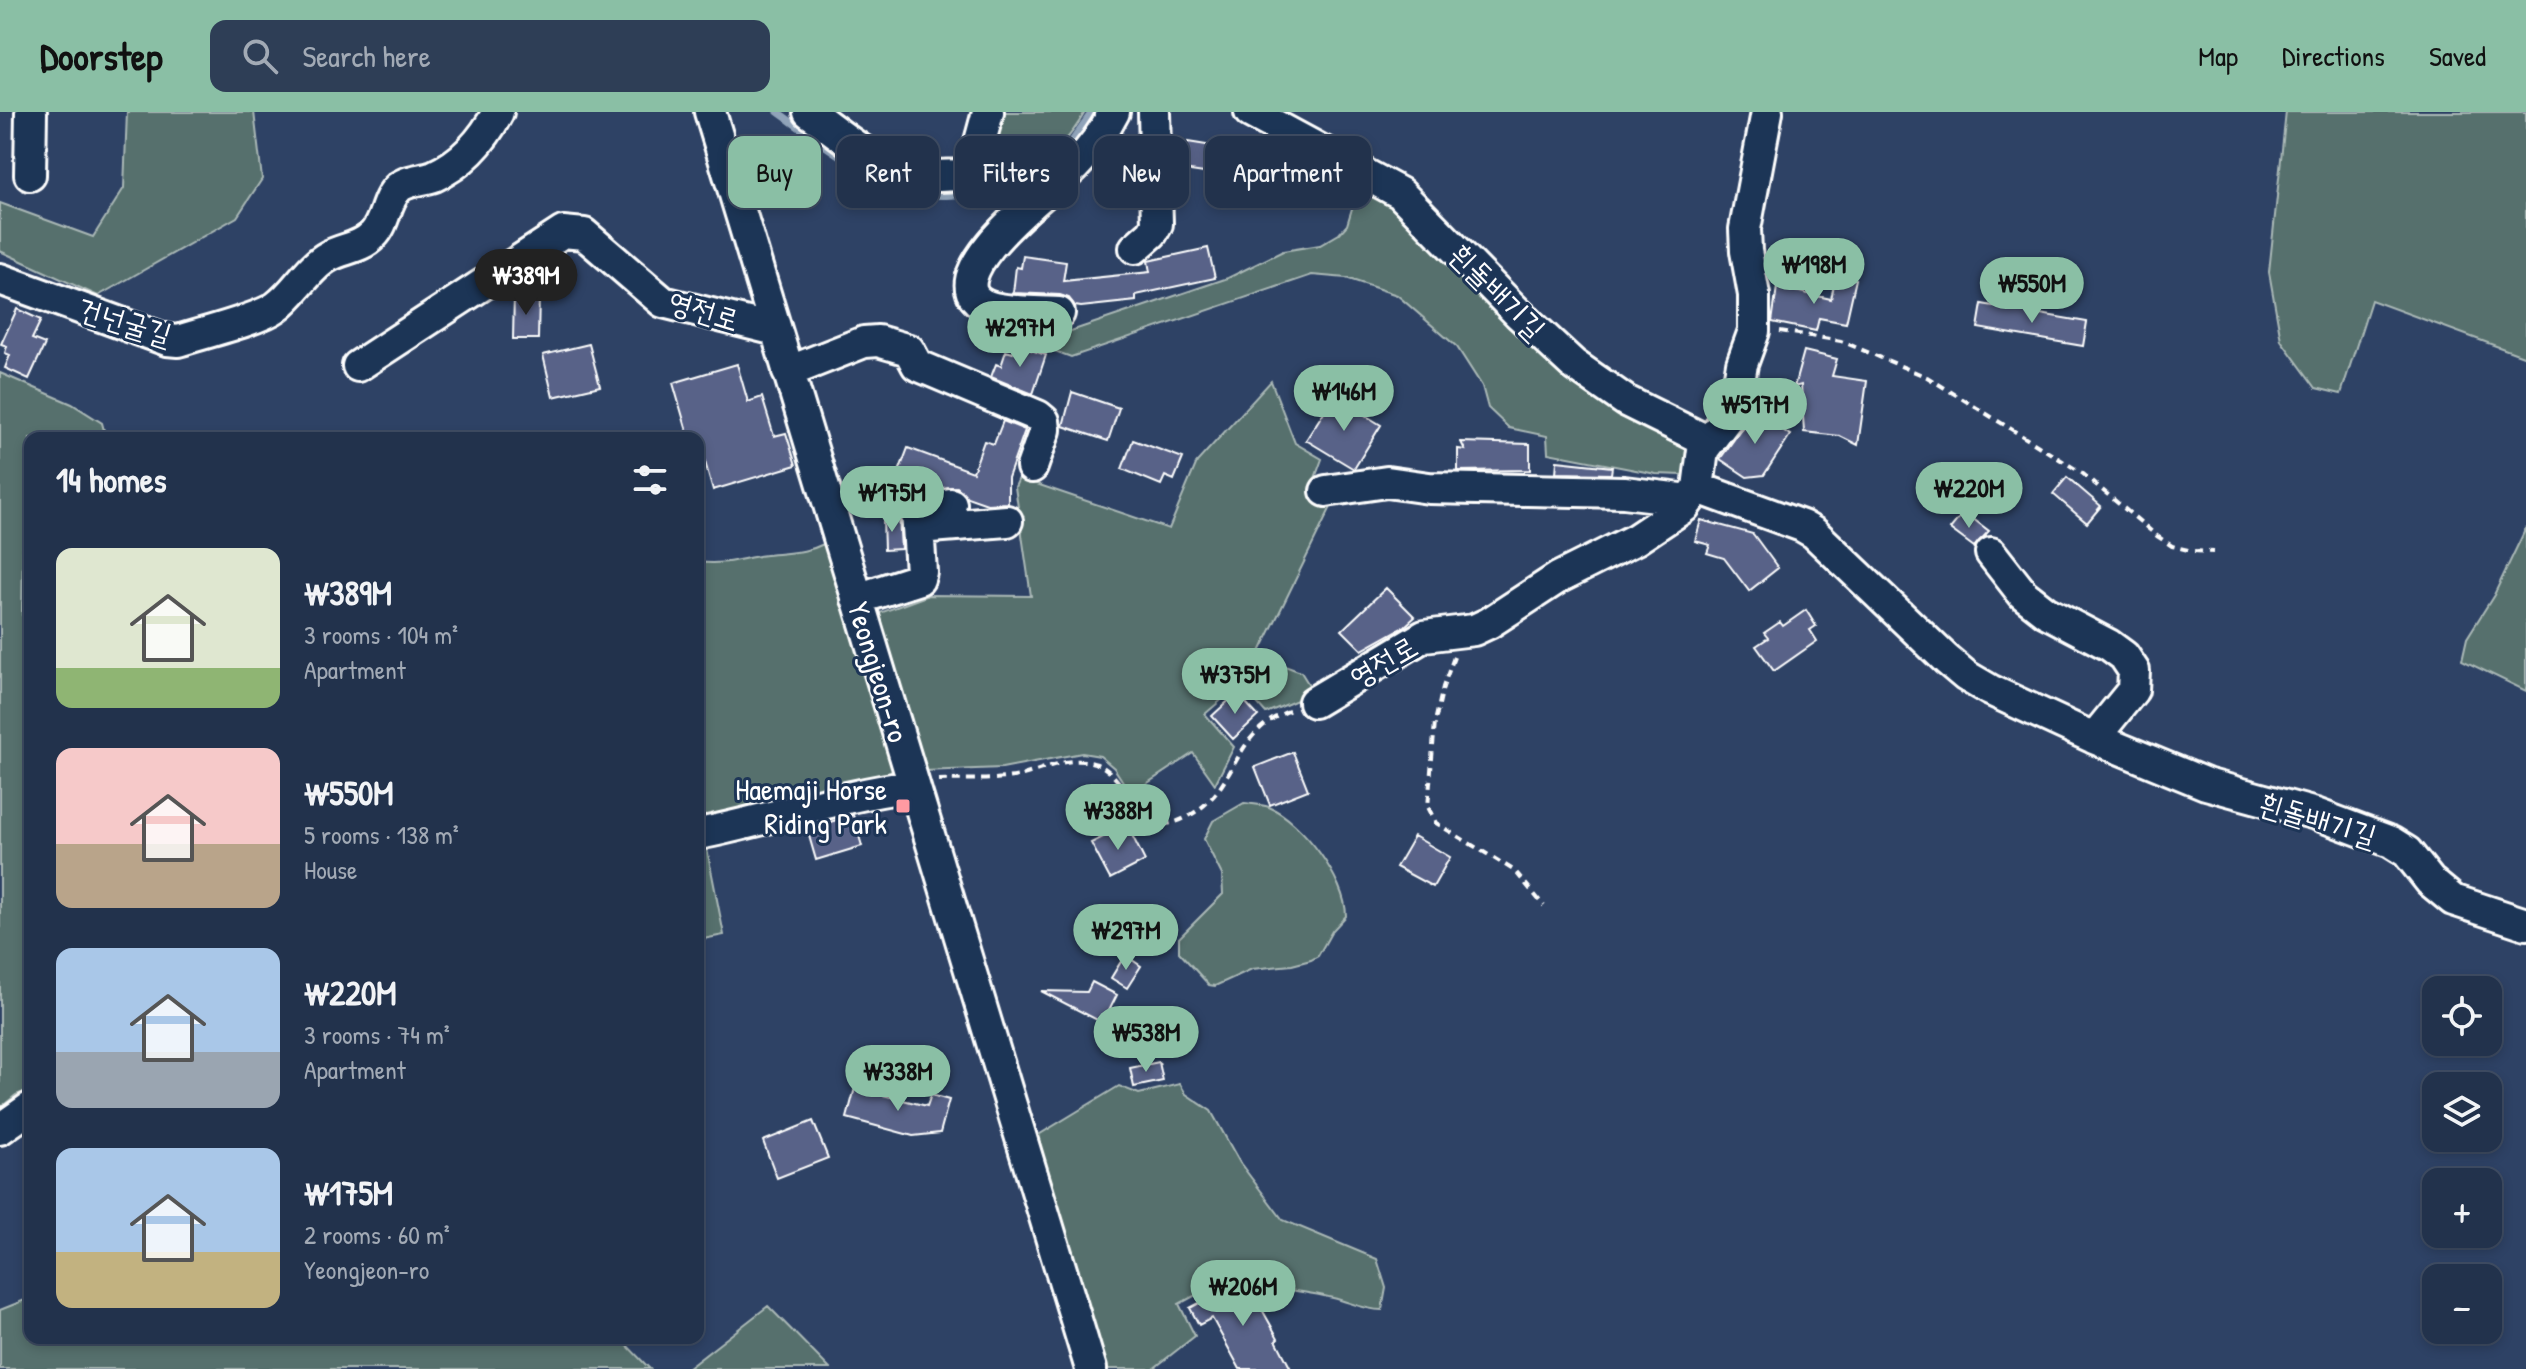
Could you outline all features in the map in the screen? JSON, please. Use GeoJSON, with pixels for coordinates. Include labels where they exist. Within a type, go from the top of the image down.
{"type":"FeatureCollection","features":[{"type":"Feature","properties":{"kind":"street"},"geometry":{"type":"LineString","coordinates":[[30,175],[31,112]]}},
{"type":"Feature","properties":{"kind":"street","name":"건넌굴길"},"geometry":{"type":"LineString","coordinates":[[0,279],[167,340],[178,341],[205,332],[273,309],[296,291],[317,265],[329,256],[357,247],[371,238],[393,194],[401,185],[434,176],[459,162],[479,142],[498,112]]}},
{"type":"Feature","properties":{"kind":"street","name":"Yeongjeon-ro"},"geometry":{"type":"LineString","coordinates":[[710,112],[1091,1369]]}},
{"type":"Feature","properties":{"kind":"street"},"geometry":{"type":"LineString","coordinates":[[809,112],[891,167],[927,176],[955,175]]}},
{"type":"Feature","properties":{"kind":"street"},"geometry":{"type":"LineString","coordinates":[[982,136],[988,112]]}},
{"type":"Feature","properties":{"kind":"street"},"geometry":{"type":"LineString","coordinates":[[1078,161],[1095,144],[1114,112]]}},
{"type":"Feature","properties":{"kind":"street"},"geometry":{"type":"LineString","coordinates":[[1135,248],[1157,224],[1154,112]]}},
{"type":"Feature","properties":{"kind":"street","name":"흰돌배기길"},"geometry":{"type":"LineString","coordinates":[[1250,112],[1400,193],[1573,364],[1626,401],[1697,436],[1705,445]]}},
{"type":"Feature","properties":{"kind":"street"},"geometry":{"type":"LineString","coordinates":[[1694,494],[1705,445],[1730,414],[1736,400],[1742,364],[1754,331],[1754,295],[1745,229],[1767,112]]}},
{"type":"Feature","properties":{"kind":"street"},"geometry":{"type":"LineString","coordinates":[[1030,208],[986,249],[974,267],[970,281],[973,295],[991,308],[1059,313]]}},
{"type":"Feature","properties":{"kind":"street","name":"영전로"},"geometry":{"type":"LineString","coordinates":[[358,366],[563,232],[584,234],[663,302],[776,330]]}},
{"type":"Feature","properties":{"kind":"street"},"geometry":{"type":"LineString","coordinates":[[788,372],[864,342],[878,341],[909,350],[917,365],[1044,421],[1045,430],[1032,467]]}},
{"type":"Feature","properties":{"kind":"street","name":"흰돌배기길"},"geometry":{"type":"LineString","coordinates":[[1326,491],[1387,482],[1429,488],[1694,494],[1802,526],[1966,676],[1990,690],[2094,738],[2206,784],[2316,814],[2381,837],[2407,852],[2430,881],[2453,900],[2526,924]]}},
{"type":"Feature","properties":{"kind":"street","name":"영전로"},"geometry":{"type":"LineString","coordinates":[[1314,702],[1424,636],[1474,630],[1489,623],[1558,578],[1664,522],[1694,494]]}},
{"type":"Feature","properties":{"kind":"street"},"geometry":{"type":"LineString","coordinates":[[857,599],[919,579],[917,511],[951,504]]}},
{"type":"Feature","properties":{"kind":"street"},"geometry":{"type":"LineString","coordinates":[[918,528],[1007,521]]}},
{"type":"Feature","properties":{"kind":"street"},"geometry":{"type":"LineString","coordinates":[[1991,553],[2023,594],[2046,612],[2109,645],[2124,656],[2134,671],[2133,690],[2094,738]]}},
{"type":"Feature","properties":{"kind":"street"},"geometry":{"type":"LineString","coordinates":[[704,833],[757,823],[870,792],[913,786]]}},
{"type":"Feature","properties":{"kind":"street"},"geometry":{"type":"LineString","coordinates":[[0,1129],[24,1112]]}},
{"type":"Feature","properties":{"kind":"path"},"geometry":{"type":"LineString","coordinates":[[1754,331],[1789,332],[1841,341],[1881,355],[1927,377],[2082,473],[2172,546],[2214,552]]}},
{"type":"Feature","properties":{"kind":"path"},"geometry":{"type":"LineString","coordinates":[[1474,630],[1454,658],[1443,687],[1435,722],[1428,807],[1436,823],[1515,871],[1544,906]]}},
{"type":"Feature","properties":{"kind":"path","name":"영전로"},"geometry":{"type":"LineString","coordinates":[[913,786],[939,780],[1020,775],[1066,762],[1085,761],[1099,764],[1112,775],[1139,812],[1150,821],[1165,824],[1185,818],[1214,799],[1246,742],[1261,726],[1283,713],[1314,702]]}},
{"type":"Feature","properties":{"kind":"green space"},"geometry":{"type":"Polygon","coordinates":[[[127,112],[254,112],[262,179],[237,217],[98,296],[0,251],[0,203],[93,237],[124,188],[127,112]]]}},
{"type":"Feature","properties":{"kind":"green space"},"geometry":{"type":"Polygon","coordinates":[[[996,112],[1085,112],[1069,136],[990,136],[996,112]]]}},
{"type":"Feature","properties":{"kind":"green space"},"geometry":{"type":"Polygon","coordinates":[[[2286,112],[2526,112],[2526,357],[2371,300],[2341,394],[2316,388],[2281,340],[2269,272],[2286,112]]]}},
{"type":"Feature","properties":{"kind":"green space"},"geometry":{"type":"Polygon","coordinates":[[[1371,183],[1690,449],[1690,462],[1683,475],[1656,474],[1548,453],[1547,436],[1509,428],[1488,408],[1482,386],[1457,347],[1397,295],[1346,278],[1312,275],[1071,357],[1006,333],[1015,325],[1065,333],[1228,278],[1283,251],[1320,245],[1339,234],[1347,225],[1352,208],[1371,208],[1371,183]]]}},
{"type":"Feature","properties":{"kind":"green space"},"geometry":{"type":"Polygon","coordinates":[[[0,373],[72,404],[102,423],[104,432],[24,432],[24,1092],[0,1108],[0,373]]]}},
{"type":"Feature","properties":{"kind":"green space"},"geometry":{"type":"Polygon","coordinates":[[[1271,381],[1295,443],[1322,459],[1310,492],[1332,505],[1258,656],[1301,672],[1314,693],[1266,713],[1240,684],[1205,714],[1234,747],[1215,784],[1193,753],[1131,794],[1114,768],[1100,756],[1082,753],[1002,768],[923,771],[877,614],[929,595],[1031,596],[1015,487],[1019,478],[1169,529],[1197,462],[1271,381]]]}},
{"type":"Feature","properties":{"kind":"green space"},"geometry":{"type":"Polygon","coordinates":[[[2526,528],[2526,691],[2462,660],[2467,638],[2494,595],[2526,528]]]}},
{"type":"Feature","properties":{"kind":"green space"},"geometry":{"type":"Polygon","coordinates":[[[826,543],[895,764],[889,776],[704,826],[704,563],[811,549],[826,543]]]}},
{"type":"Feature","properties":{"kind":"green space"},"geometry":{"type":"Polygon","coordinates":[[[1244,803],[1269,807],[1282,814],[1308,838],[1339,886],[1346,916],[1332,931],[1318,956],[1311,960],[1252,969],[1215,986],[1209,985],[1179,952],[1179,938],[1223,894],[1222,875],[1204,839],[1213,821],[1244,803]]]}},
{"type":"Feature","properties":{"kind":"green space"},"geometry":{"type":"Polygon","coordinates":[[[704,839],[724,935],[704,939],[704,839]]]}},
{"type":"Feature","properties":{"kind":"green space"},"geometry":{"type":"Polygon","coordinates":[[[1180,1084],[1186,1094],[1211,1111],[1240,1163],[1283,1220],[1377,1259],[1386,1288],[1382,1310],[1320,1295],[1226,1279],[1179,1304],[1195,1336],[1153,1369],[1104,1369],[1032,1139],[1119,1086],[1139,1094],[1180,1084]]]}},
{"type":"Feature","properties":{"kind":"green space"},"geometry":{"type":"Polygon","coordinates":[[[24,1300],[24,1344],[626,1344],[650,1369],[0,1369],[0,1310],[24,1300]]]}},
{"type":"Feature","properties":{"kind":"green space"},"geometry":{"type":"Polygon","coordinates":[[[768,1306],[830,1369],[687,1369],[768,1306]]]}},
{"type":"Feature","properties":{"kind":"building"},"geometry":{"type":"Polygon","coordinates":[[[1189,142],[1205,145],[1205,173],[1189,171],[1189,142]]]}},
{"type":"Feature","properties":{"kind":"building"},"geometry":{"type":"Polygon","coordinates":[[[1208,248],[1215,278],[1136,295],[1136,301],[1081,307],[1060,295],[1013,293],[1016,267],[1021,268],[1023,256],[1066,262],[1063,281],[1150,272],[1148,261],[1208,248]]]}},
{"type":"Feature","properties":{"kind":"building"},"geometry":{"type":"Polygon","coordinates":[[[1836,275],[1856,279],[1846,323],[1819,318],[1816,331],[1772,322],[1777,287],[1831,299],[1836,275]]]}},
{"type":"Feature","properties":{"kind":"building"},"geometry":{"type":"Polygon","coordinates":[[[514,294],[539,295],[538,339],[513,339],[514,294]]]}},
{"type":"Feature","properties":{"kind":"building"},"geometry":{"type":"Polygon","coordinates":[[[1982,304],[2087,322],[2083,346],[1978,328],[1982,304]]]}},
{"type":"Feature","properties":{"kind":"building"},"geometry":{"type":"Polygon","coordinates":[[[17,309],[41,320],[32,339],[45,344],[29,379],[5,368],[10,355],[5,353],[7,346],[1,344],[17,309]]]}},
{"type":"Feature","properties":{"kind":"building"},"geometry":{"type":"Polygon","coordinates":[[[589,344],[600,386],[553,397],[543,355],[589,344]]]}},
{"type":"Feature","properties":{"kind":"building"},"geometry":{"type":"Polygon","coordinates":[[[1016,345],[1046,355],[1033,394],[991,377],[996,364],[1001,366],[1006,351],[1013,353],[1016,345]]]}},
{"type":"Feature","properties":{"kind":"building"},"geometry":{"type":"Polygon","coordinates":[[[1804,351],[1837,359],[1832,376],[1867,381],[1858,445],[1840,436],[1804,432],[1801,385],[1794,387],[1804,351]]]}},
{"type":"Feature","properties":{"kind":"building"},"geometry":{"type":"Polygon","coordinates":[[[737,364],[748,402],[762,397],[774,436],[786,433],[796,465],[713,490],[704,458],[704,432],[687,432],[673,383],[737,364]]]}},
{"type":"Feature","properties":{"kind":"building"},"geometry":{"type":"Polygon","coordinates":[[[1072,392],[1119,408],[1108,441],[1063,426],[1072,392]]]}},
{"type":"Feature","properties":{"kind":"building"},"geometry":{"type":"Polygon","coordinates":[[[1334,396],[1381,425],[1354,469],[1306,440],[1334,396]]]}},
{"type":"Feature","properties":{"kind":"building"},"geometry":{"type":"Polygon","coordinates":[[[1752,409],[1790,435],[1764,475],[1747,477],[1720,459],[1752,409]]]}},
{"type":"Feature","properties":{"kind":"building"},"geometry":{"type":"Polygon","coordinates":[[[1003,421],[1025,430],[1008,478],[1008,503],[987,504],[967,497],[957,487],[942,488],[899,472],[908,448],[973,472],[984,441],[994,444],[1003,421]]]}},
{"type":"Feature","properties":{"kind":"building"},"geometry":{"type":"Polygon","coordinates":[[[1133,440],[1183,458],[1174,480],[1165,476],[1161,485],[1122,469],[1133,440]]]}},
{"type":"Feature","properties":{"kind":"building"},"geometry":{"type":"Polygon","coordinates":[[[1461,442],[1530,444],[1530,470],[1458,471],[1458,449],[1465,450],[1461,442]]]}},
{"type":"Feature","properties":{"kind":"building"},"geometry":{"type":"Polygon","coordinates":[[[1557,461],[1612,467],[1611,474],[1556,473],[1557,461]]]}},
{"type":"Feature","properties":{"kind":"building"},"geometry":{"type":"Polygon","coordinates":[[[2067,477],[2101,506],[2087,523],[2053,494],[2067,477]]]}},
{"type":"Feature","properties":{"kind":"building"},"geometry":{"type":"Polygon","coordinates":[[[1964,512],[1989,531],[1974,547],[1950,529],[1964,512]]]}},
{"type":"Feature","properties":{"kind":"building"},"geometry":{"type":"Polygon","coordinates":[[[899,517],[901,549],[884,550],[883,518],[899,517]]]}},
{"type":"Feature","properties":{"kind":"building"},"geometry":{"type":"Polygon","coordinates":[[[1701,520],[1753,534],[1778,568],[1749,591],[1724,558],[1707,553],[1710,545],[1695,541],[1701,520]]]}},
{"type":"Feature","properties":{"kind":"building"},"geometry":{"type":"Polygon","coordinates":[[[1386,588],[1415,617],[1362,650],[1342,630],[1386,588]]]}},
{"type":"Feature","properties":{"kind":"building"},"geometry":{"type":"Polygon","coordinates":[[[1806,610],[1816,626],[1810,630],[1817,641],[1774,671],[1756,646],[1768,638],[1764,633],[1780,622],[1783,626],[1806,610]]]}},
{"type":"Feature","properties":{"kind":"building"},"geometry":{"type":"Polygon","coordinates":[[[1237,693],[1258,716],[1233,739],[1212,716],[1237,693]]]}},
{"type":"Feature","properties":{"kind":"building"},"geometry":{"type":"Polygon","coordinates":[[[1293,752],[1308,790],[1270,805],[1255,767],[1293,752]]]}},
{"type":"Feature","properties":{"kind":"building"},"geometry":{"type":"Polygon","coordinates":[[[853,815],[862,846],[816,860],[807,829],[853,815]]]}},
{"type":"Feature","properties":{"kind":"building"},"geometry":{"type":"Polygon","coordinates":[[[1127,825],[1145,861],[1110,879],[1091,843],[1127,825]]]}},
{"type":"Feature","properties":{"kind":"building"},"geometry":{"type":"Polygon","coordinates":[[[1414,836],[1450,857],[1433,887],[1396,867],[1414,836]]]}},
{"type":"Feature","properties":{"kind":"building"},"geometry":{"type":"Polygon","coordinates":[[[1125,955],[1141,966],[1127,988],[1111,978],[1125,955]]]}},
{"type":"Feature","properties":{"kind":"building"},"geometry":{"type":"Polygon","coordinates":[[[1092,982],[1117,995],[1103,1023],[1041,991],[1087,992],[1092,982]]]}},
{"type":"Feature","properties":{"kind":"building"},"geometry":{"type":"Polygon","coordinates":[[[1159,1062],[1163,1081],[1134,1087],[1130,1068],[1159,1062]]]}},
{"type":"Feature","properties":{"kind":"building"},"geometry":{"type":"Polygon","coordinates":[[[855,1088],[927,1106],[931,1095],[949,1100],[940,1133],[913,1136],[847,1118],[855,1088]]]}},
{"type":"Feature","properties":{"kind":"building"},"geometry":{"type":"Polygon","coordinates":[[[813,1121],[828,1158],[777,1178],[763,1141],[813,1121]]]}},
{"type":"Feature","properties":{"kind":"building"},"geometry":{"type":"Polygon","coordinates":[[[1231,1286],[1250,1288],[1278,1338],[1276,1340],[1291,1369],[1240,1369],[1212,1318],[1199,1325],[1190,1308],[1231,1286]]]}},
{"type":"Feature","properties":{"kind":"waterway"},"geometry":{"type":"LineString","coordinates":[[778,112],[848,161],[886,182],[924,194],[955,195]]}},
{"type":"Feature","properties":{"kind":"waterway"},"geometry":{"type":"LineString","coordinates":[[1076,136],[1092,112]]}},
{"type":"Feature","properties":{"kind":"place","name":"Haemaji Horse Riding Park"},"geometry":{"type":"Point","coordinates":[903,806]}}]}
